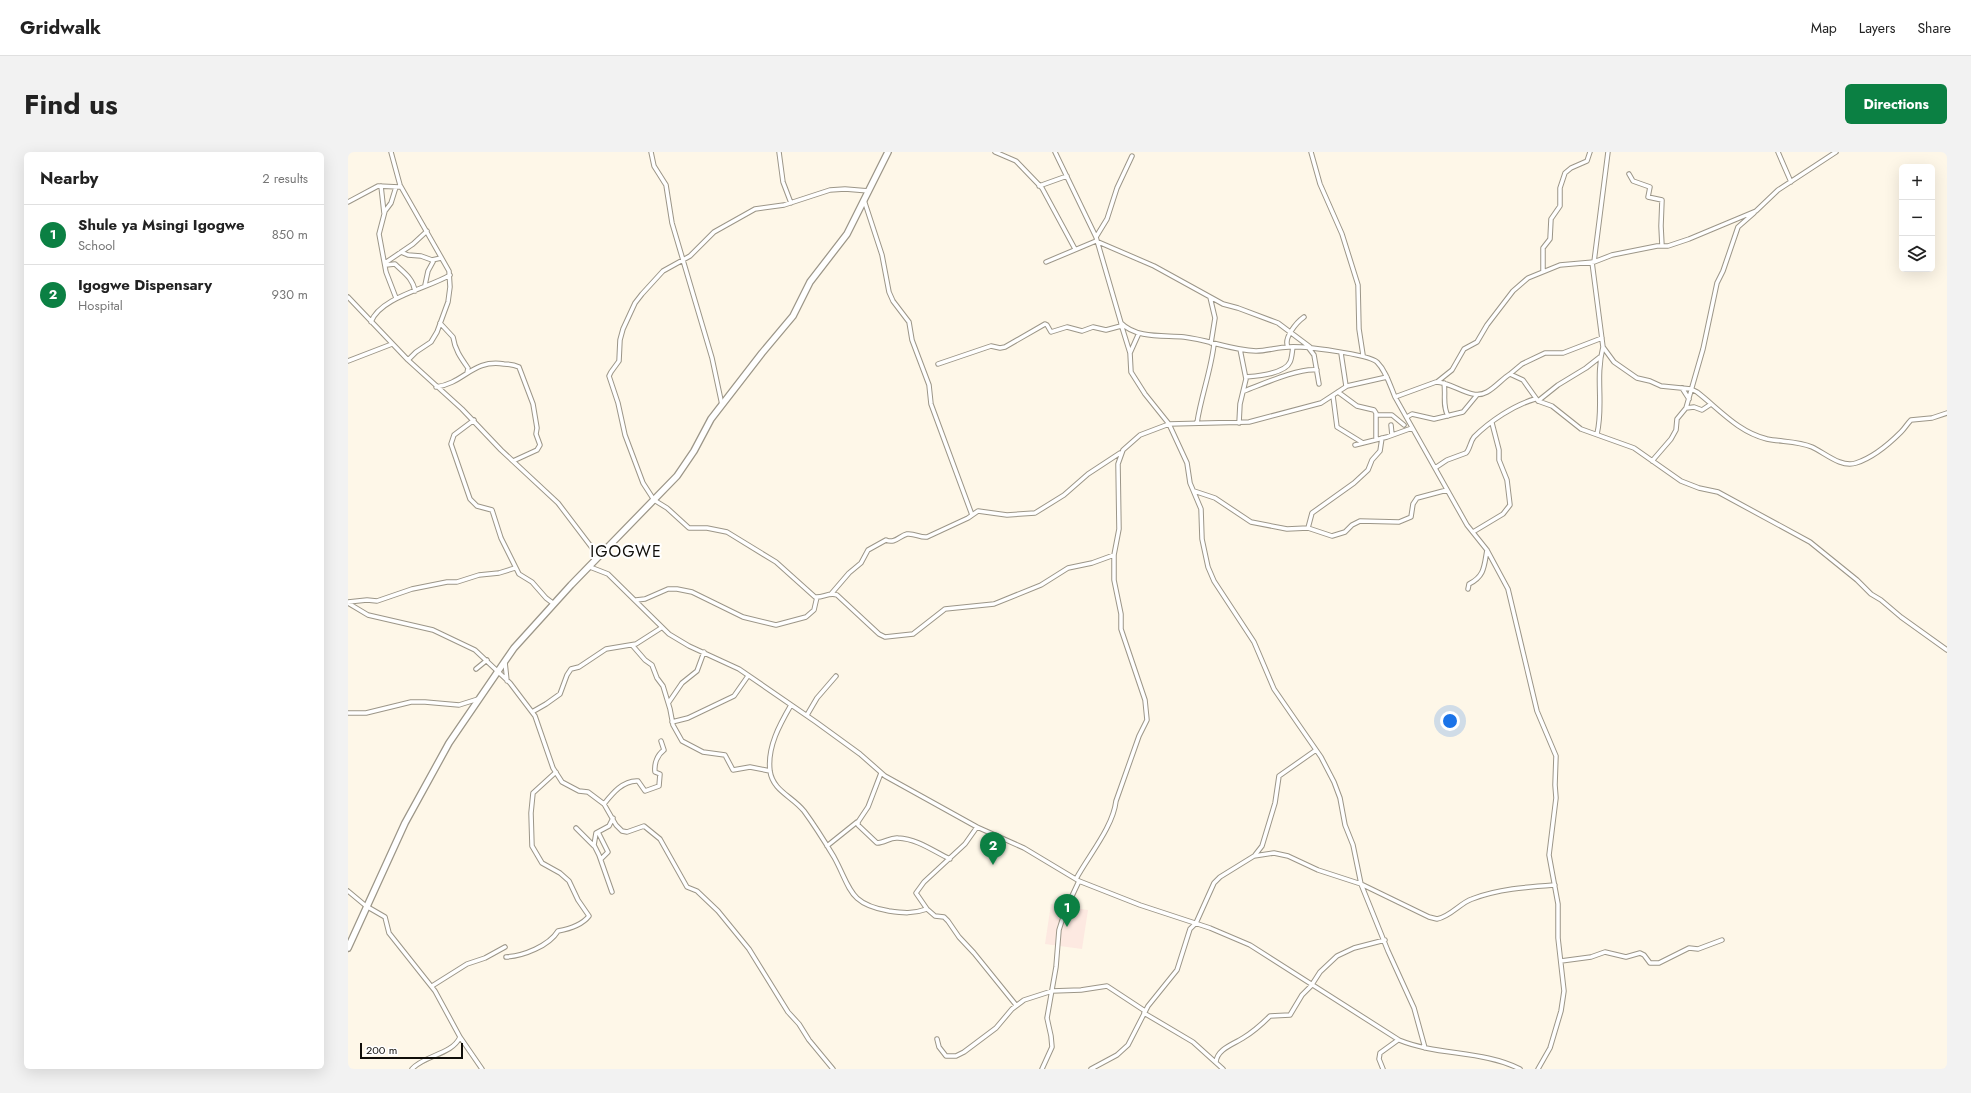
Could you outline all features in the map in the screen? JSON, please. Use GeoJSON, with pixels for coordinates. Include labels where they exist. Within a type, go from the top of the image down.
{"type":"FeatureCollection","features":[{"type":"Feature","properties":{"kind":"main road"},"geometry":{"type":"LineString","coordinates":[[348,948],[398,836],[443,754],[504,661],[554,604],[683,468],[711,419],[762,353],[793,316],[810,282],[847,234],[888,152]]}},
{"type":"Feature","properties":{"kind":"street"},"geometry":{"type":"LineString","coordinates":[[391,152],[401,188],[427,231],[450,275],[448,302],[432,342],[416,352],[408,360]]}},
{"type":"Feature","properties":{"kind":"street"},"geometry":{"type":"LineString","coordinates":[[650,152],[654,166],[666,185],[670,217],[712,358],[722,405]]}},
{"type":"Feature","properties":{"kind":"street"},"geometry":{"type":"LineString","coordinates":[[780,152],[784,189],[791,203]]}},
{"type":"Feature","properties":{"kind":"street"},"geometry":{"type":"LineString","coordinates":[[995,152],[1016,161],[1039,186],[1056,211],[1060,223],[1075,249]]}},
{"type":"Feature","properties":{"kind":"street"},"geometry":{"type":"LineString","coordinates":[[1055,152],[1096,239],[1130,353],[1131,372],[1145,394],[1169,424],[1184,456],[1190,483],[1201,509],[1202,539],[1205,554],[1214,581],[1254,642],[1274,689],[1316,750],[1338,790],[1345,825],[1353,845],[1361,884],[1414,1008],[1425,1048]]}},
{"type":"Feature","properties":{"kind":"street"},"geometry":{"type":"LineString","coordinates":[[1311,152],[1320,184],[1342,234],[1358,285],[1359,328],[1363,356]]}},
{"type":"Feature","properties":{"kind":"street"},"geometry":{"type":"LineString","coordinates":[[1543,271],[1543,248],[1550,239],[1551,219],[1560,206],[1561,182],[1566,172],[1587,161],[1590,152]]}},
{"type":"Feature","properties":{"kind":"street"},"geometry":{"type":"LineString","coordinates":[[1597,434],[1600,422],[1598,385],[1602,338],[1593,262],[1608,152]]}},
{"type":"Feature","properties":{"kind":"street"},"geometry":{"type":"LineString","coordinates":[[1778,152],[1791,182]]}},
{"type":"Feature","properties":{"kind":"street"},"geometry":{"type":"LineString","coordinates":[[1652,461],[1671,439],[1676,430],[1677,419],[1686,408],[1706,334],[1717,283],[1723,271],[1738,227],[1773,195],[1836,152]]}},
{"type":"Feature","properties":{"kind":"street"},"geometry":{"type":"LineString","coordinates":[[1046,262],[1096,239],[1107,219],[1117,188],[1132,156]]}},
{"type":"Feature","properties":{"kind":"street"},"geometry":{"type":"LineString","coordinates":[[1629,174],[1634,181],[1650,187],[1648,197],[1662,200],[1662,246]]}},
{"type":"Feature","properties":{"kind":"street"},"geometry":{"type":"LineString","coordinates":[[1039,186],[1067,176]]}},
{"type":"Feature","properties":{"kind":"street"},"geometry":{"type":"LineString","coordinates":[[348,202],[373,188],[381,186],[401,188]]}},
{"type":"Feature","properties":{"kind":"street"},"geometry":{"type":"LineString","coordinates":[[381,186],[384,216]]}},
{"type":"Feature","properties":{"kind":"street"},"geometry":{"type":"LineString","coordinates":[[396,187],[392,200],[384,216],[379,234],[390,284],[396,298]]}},
{"type":"Feature","properties":{"kind":"street"},"geometry":{"type":"LineString","coordinates":[[869,191],[844,189],[830,190],[791,203],[755,209],[747,212],[714,232],[696,250],[663,271],[635,303],[621,333],[619,363],[609,375],[628,445],[639,475],[654,500],[667,508],[689,528],[707,528],[727,532],[762,553],[781,565],[812,595],[816,597],[831,594],[840,596],[882,636],[910,634],[917,631],[945,609],[994,604],[1041,585],[1068,568],[1092,563],[1114,555]]}},
{"type":"Feature","properties":{"kind":"street"},"geometry":{"type":"LineString","coordinates":[[864,200],[882,255],[889,292],[893,301],[909,322],[912,340],[929,385],[931,404],[972,515]]}},
{"type":"Feature","properties":{"kind":"street"},"geometry":{"type":"LineString","coordinates":[[1395,397],[1436,382],[1455,366],[1464,349],[1476,342],[1487,325],[1517,287],[1528,278],[1543,271],[1572,263],[1593,262],[1612,255],[1683,241],[1756,211]]}},
{"type":"Feature","properties":{"kind":"street"},"geometry":{"type":"LineString","coordinates":[[385,264],[413,244],[427,231]]}},
{"type":"Feature","properties":{"kind":"street"},"geometry":{"type":"LineString","coordinates":[[1096,239],[1143,260],[1223,304],[1278,323],[1291,332],[1314,354],[1319,384]]}},
{"type":"Feature","properties":{"kind":"street"},"geometry":{"type":"LineString","coordinates":[[401,252],[434,260],[441,258]]}},
{"type":"Feature","properties":{"kind":"street"},"geometry":{"type":"LineString","coordinates":[[425,285],[428,271],[434,260]]}},
{"type":"Feature","properties":{"kind":"street"},"geometry":{"type":"LineString","coordinates":[[385,264],[395,264],[405,272],[414,286],[415,291]]}},
{"type":"Feature","properties":{"kind":"street"},"geometry":{"type":"LineString","coordinates":[[372,322],[374,316],[396,298],[450,275]]}},
{"type":"Feature","properties":{"kind":"street"},"geometry":{"type":"LineString","coordinates":[[348,296],[408,360],[474,420],[513,461],[558,503],[599,557]]}},
{"type":"Feature","properties":{"kind":"street"},"geometry":{"type":"LineString","coordinates":[[1197,423],[1202,397],[1213,360],[1215,318],[1210,297]]}},
{"type":"Feature","properties":{"kind":"street"},"geometry":{"type":"LineString","coordinates":[[1280,348],[1304,316]]}},
{"type":"Feature","properties":{"kind":"street"},"geometry":{"type":"LineString","coordinates":[[440,324],[453,337],[453,344],[458,355],[468,368],[467,373]]}},
{"type":"Feature","properties":{"kind":"street"},"geometry":{"type":"LineString","coordinates":[[938,364],[991,346],[1000,348],[1005,347],[1045,324],[1052,332],[1067,327],[1082,331],[1093,327],[1106,330],[1121,324]]}},
{"type":"Feature","properties":{"kind":"street"},"geometry":{"type":"LineString","coordinates":[[1121,324],[1130,331],[1139,333],[1185,337],[1240,349],[1257,351],[1290,347],[1309,348],[1363,356],[1376,361],[1387,376],[1395,397],[1447,490],[1473,532],[1487,550],[1510,592],[1511,606],[1521,641],[1537,711],[1556,756],[1556,798],[1549,855],[1558,904],[1558,938],[1564,987],[1561,1011],[1550,1048],[1538,1069]]}},
{"type":"Feature","properties":{"kind":"street"},"geometry":{"type":"LineString","coordinates":[[1130,353],[1139,333]]}},
{"type":"Feature","properties":{"kind":"street"},"geometry":{"type":"LineString","coordinates":[[1403,431],[1407,417],[1413,414],[1434,419],[1465,411],[1477,395],[1487,392],[1522,364],[1545,353],[1563,353],[1602,338]]}},
{"type":"Feature","properties":{"kind":"street"},"geometry":{"type":"LineString","coordinates":[[1246,377],[1270,374],[1288,365],[1290,361],[1290,347],[1286,342]]}},
{"type":"Feature","properties":{"kind":"street"},"geometry":{"type":"LineString","coordinates":[[348,360],[392,344]]}},
{"type":"Feature","properties":{"kind":"street"},"geometry":{"type":"LineString","coordinates":[[1602,347],[1614,362],[1637,378],[1661,386],[1691,389],[1734,423],[1757,435],[1767,439],[1804,445],[1838,461],[1849,464],[1857,463],[1882,447],[1902,432],[1911,420],[1932,418],[1947,413]]}},
{"type":"Feature","properties":{"kind":"street"},"geometry":{"type":"LineString","coordinates":[[1239,423],[1240,404],[1246,377],[1240,349]]}},
{"type":"Feature","properties":{"kind":"street"},"geometry":{"type":"LineString","coordinates":[[1341,353],[1346,386]]}},
{"type":"Feature","properties":{"kind":"street"},"geometry":{"type":"LineString","coordinates":[[1435,468],[1447,460],[1467,452],[1473,438],[1492,422],[1520,404],[1537,400],[1600,357]]}},
{"type":"Feature","properties":{"kind":"street"},"geometry":{"type":"LineString","coordinates":[[436,387],[457,381],[480,364],[493,362],[519,367],[533,404],[537,429],[536,435],[540,445],[537,450],[513,461]]}},
{"type":"Feature","properties":{"kind":"street"},"geometry":{"type":"LineString","coordinates":[[1244,391],[1291,374],[1309,370],[1317,370]]}},
{"type":"Feature","properties":{"kind":"street"},"geometry":{"type":"LineString","coordinates":[[1510,374],[1523,380],[1537,400],[1552,406],[1581,429],[1634,448],[1681,481],[1699,488],[1718,492],[1810,542],[1858,580],[1871,594],[1947,650]]}},
{"type":"Feature","properties":{"kind":"street"},"geometry":{"type":"LineString","coordinates":[[831,594],[849,573],[861,563],[868,550],[878,543],[886,540],[889,542],[895,541],[903,536],[912,534],[925,537],[981,511],[1007,515],[1035,512],[1059,499],[1088,474],[1121,453],[1130,442],[1140,435],[1169,424],[1249,422],[1321,403],[1346,386],[1387,376]]}},
{"type":"Feature","properties":{"kind":"street"},"geometry":{"type":"LineString","coordinates":[[1436,382],[1444,383],[1477,395]]}},
{"type":"Feature","properties":{"kind":"street"},"geometry":{"type":"LineString","coordinates":[[1444,383],[1446,395],[1444,406],[1448,416]]}},
{"type":"Feature","properties":{"kind":"street"},"geometry":{"type":"LineString","coordinates":[[1682,388],[1689,399]]}},
{"type":"Feature","properties":{"kind":"street"},"geometry":{"type":"LineString","coordinates":[[1338,392],[1357,406],[1374,410],[1376,415],[1376,439]]}},
{"type":"Feature","properties":{"kind":"street"},"geometry":{"type":"LineString","coordinates":[[1333,396],[1337,427],[1363,443]]}},
{"type":"Feature","properties":{"kind":"street"},"geometry":{"type":"LineString","coordinates":[[1686,408],[1694,407],[1702,410],[1711,404]]}},
{"type":"Feature","properties":{"kind":"street"},"geometry":{"type":"LineString","coordinates":[[1376,415],[1383,413],[1392,415],[1404,425]]}},
{"type":"Feature","properties":{"kind":"street"},"geometry":{"type":"LineString","coordinates":[[474,420],[453,436],[451,441],[452,451],[472,502],[478,506],[492,510],[501,538],[515,568],[520,575],[532,582],[546,598],[554,604]]}},
{"type":"Feature","properties":{"kind":"street"},"geometry":{"type":"LineString","coordinates":[[1473,532],[1502,514],[1510,505],[1507,480],[1499,460],[1499,450],[1492,422]]}},
{"type":"Feature","properties":{"kind":"street"},"geometry":{"type":"LineString","coordinates":[[1392,425],[1392,435]]}},
{"type":"Feature","properties":{"kind":"street"},"geometry":{"type":"LineString","coordinates":[[1355,445],[1412,428]]}},
{"type":"Feature","properties":{"kind":"street"},"geometry":{"type":"LineString","coordinates":[[1308,528],[1312,513],[1368,470],[1372,460],[1380,451],[1382,438]]}},
{"type":"Feature","properties":{"kind":"street"},"geometry":{"type":"LineString","coordinates":[[1042,1069],[1052,1047],[1047,1018],[1056,967],[1059,930],[1077,880],[1103,836],[1116,808],[1116,801],[1134,750],[1147,720],[1145,700],[1121,629],[1121,614],[1114,580],[1114,555],[1119,530],[1118,464],[1121,453]]}},
{"type":"Feature","properties":{"kind":"street"},"geometry":{"type":"LineString","coordinates":[[1194,491],[1215,498],[1250,522],[1287,529],[1308,528],[1334,536],[1345,532],[1352,525],[1360,521],[1402,522],[1410,517],[1413,504],[1417,498],[1447,490]]}},
{"type":"Feature","properties":{"kind":"street"},"geometry":{"type":"LineString","coordinates":[[1468,588],[1468,584],[1478,579],[1484,568],[1487,550]]}},
{"type":"Feature","properties":{"kind":"street"},"geometry":{"type":"LineString","coordinates":[[590,567],[608,574],[636,600],[661,628],[677,639],[732,664],[860,754],[880,773],[977,827],[1024,848],[1077,880],[1140,905],[1196,923],[1250,945],[1398,1040],[1425,1048],[1491,1058],[1520,1069]]}},
{"type":"Feature","properties":{"kind":"street"},"geometry":{"type":"LineString","coordinates":[[348,603],[367,600],[377,601],[412,589],[457,582],[480,575],[499,573],[515,568]]}},
{"type":"Feature","properties":{"kind":"street"},"geometry":{"type":"LineString","coordinates":[[636,600],[645,599],[668,589],[677,589],[692,592],[743,617],[776,625],[806,618],[814,610],[816,597]]}},
{"type":"Feature","properties":{"kind":"street"},"geometry":{"type":"LineString","coordinates":[[348,603],[370,616],[433,630],[455,642],[472,648],[508,681],[532,712],[539,724],[556,772],[562,782],[579,791],[588,792],[604,804],[622,831],[627,832],[644,826],[658,837],[685,885],[698,892],[733,928],[770,980],[788,1012],[833,1069]]}},
{"type":"Feature","properties":{"kind":"street"},"geometry":{"type":"LineString","coordinates":[[532,712],[560,694],[570,670],[579,667],[606,649],[632,644],[661,628]]}},
{"type":"Feature","properties":{"kind":"street"},"geometry":{"type":"LineString","coordinates":[[632,644],[652,666],[657,678],[663,686],[669,702],[672,722],[683,743],[703,752],[725,755],[732,770],[750,767],[770,771]]}},
{"type":"Feature","properties":{"kind":"street"},"geometry":{"type":"LineString","coordinates":[[669,702],[680,684],[697,671],[704,652]]}},
{"type":"Feature","properties":{"kind":"street"},"geometry":{"type":"LineString","coordinates":[[476,669],[486,660]]}},
{"type":"Feature","properties":{"kind":"street"},"geometry":{"type":"LineString","coordinates":[[504,661],[508,681]]}},
{"type":"Feature","properties":{"kind":"street"},"geometry":{"type":"LineString","coordinates":[[672,722],[688,718],[734,696],[748,676]]}},
{"type":"Feature","properties":{"kind":"street"},"geometry":{"type":"LineString","coordinates":[[806,715],[817,698],[836,676]]}},
{"type":"Feature","properties":{"kind":"street"},"geometry":{"type":"LineString","coordinates":[[348,713],[366,713],[411,702],[458,705],[481,698]]}},
{"type":"Feature","properties":{"kind":"street"},"geometry":{"type":"LineString","coordinates":[[791,705],[776,734],[770,760],[770,771],[776,787],[794,800],[827,846],[851,892],[862,902],[875,908],[906,914],[927,909]]}},
{"type":"Feature","properties":{"kind":"street"},"geometry":{"type":"LineString","coordinates":[[604,804],[614,791],[632,782],[638,781],[646,791],[659,786],[660,774],[655,772],[655,769],[656,759],[664,750],[661,741]]}},
{"type":"Feature","properties":{"kind":"street"},"geometry":{"type":"LineString","coordinates":[[1091,1069],[1124,1051],[1128,1046],[1145,1012],[1178,970],[1190,929],[1196,923],[1216,880],[1254,856],[1260,850],[1275,803],[1279,776],[1316,750]]}},
{"type":"Feature","properties":{"kind":"street"},"geometry":{"type":"LineString","coordinates":[[506,957],[516,956],[542,946],[554,938],[558,931],[567,930],[580,924],[589,916],[577,899],[569,881],[560,873],[542,864],[532,846],[531,813],[533,794],[556,772]]}},
{"type":"Feature","properties":{"kind":"street"},"geometry":{"type":"LineString","coordinates":[[827,846],[858,822],[868,807],[880,773]]}},
{"type":"Feature","properties":{"kind":"street"},"geometry":{"type":"LineString","coordinates":[[594,846],[598,832],[609,826],[613,818]]}},
{"type":"Feature","properties":{"kind":"street"},"geometry":{"type":"LineString","coordinates":[[858,822],[859,827],[877,842],[882,843],[893,838],[903,838],[922,844],[950,859]]}},
{"type":"Feature","properties":{"kind":"street"},"geometry":{"type":"LineString","coordinates":[[977,827],[965,844],[924,882],[916,893],[927,909],[937,917],[944,917],[948,921],[959,937],[974,953],[1016,1005]]}},
{"type":"Feature","properties":{"kind":"street"},"geometry":{"type":"LineString","coordinates":[[576,828],[594,846],[601,859],[608,884],[612,892]]}},
{"type":"Feature","properties":{"kind":"street"},"geometry":{"type":"LineString","coordinates":[[598,832],[608,852],[601,859]]}},
{"type":"Feature","properties":{"kind":"street"},"geometry":{"type":"LineString","coordinates":[[1254,856],[1261,854],[1280,854],[1318,870],[1361,884],[1437,919],[1469,900],[1481,895],[1523,888],[1555,885]]}},
{"type":"Feature","properties":{"kind":"street"},"geometry":{"type":"LineString","coordinates":[[348,891],[366,906],[385,917],[390,933],[409,956],[420,974],[432,986],[460,1037],[482,1069]]}},
{"type":"Feature","properties":{"kind":"street"},"geometry":{"type":"LineString","coordinates":[[1216,1062],[1218,1055],[1234,1041],[1242,1038],[1270,1016],[1288,1016],[1300,998],[1312,986],[1320,972],[1342,953],[1354,948],[1385,940]]}},
{"type":"Feature","properties":{"kind":"street"},"geometry":{"type":"LineString","coordinates":[[1561,961],[1591,957],[1605,952],[1626,957],[1640,953],[1644,955],[1650,963],[1656,964],[1672,958],[1689,948],[1698,949],[1722,940]]}},
{"type":"Feature","properties":{"kind":"street"},"geometry":{"type":"LineString","coordinates":[[432,986],[464,966],[486,958],[504,947]]}},
{"type":"Feature","properties":{"kind":"street"},"geometry":{"type":"LineString","coordinates":[[937,1039],[943,1054],[950,1057],[959,1055],[996,1028],[1016,1005],[1024,1000],[1052,990],[1081,990],[1107,986],[1193,1042],[1223,1069]]}},
{"type":"Feature","properties":{"kind":"street"},"geometry":{"type":"LineString","coordinates":[[412,1069],[418,1064],[453,1046],[460,1037]]}},
{"type":"Feature","properties":{"kind":"street"},"geometry":{"type":"LineString","coordinates":[[1383,1069],[1379,1059],[1380,1053],[1398,1040]]}},
{"type":"Feature","properties":{"kind":"shaded area"},"geometry":{"type":"Polygon","coordinates":[[[1051,904],[1088,910],[1082,949],[1045,944],[1051,904]]]}},
{"type":"Feature","properties":{"kind":"place","name":"Igogwe Dispensary"},"geometry":{"type":"Point","coordinates":[993,865]}},
{"type":"Feature","properties":{"kind":"place","name":"Shule ya Msingi Igogwe"},"geometry":{"type":"Point","coordinates":[1067,927]}},
{"type":"Feature","properties":{"kind":"district","name":"IGOGWE"},"geometry":{"type":"Point","coordinates":[626,551]}}]}
